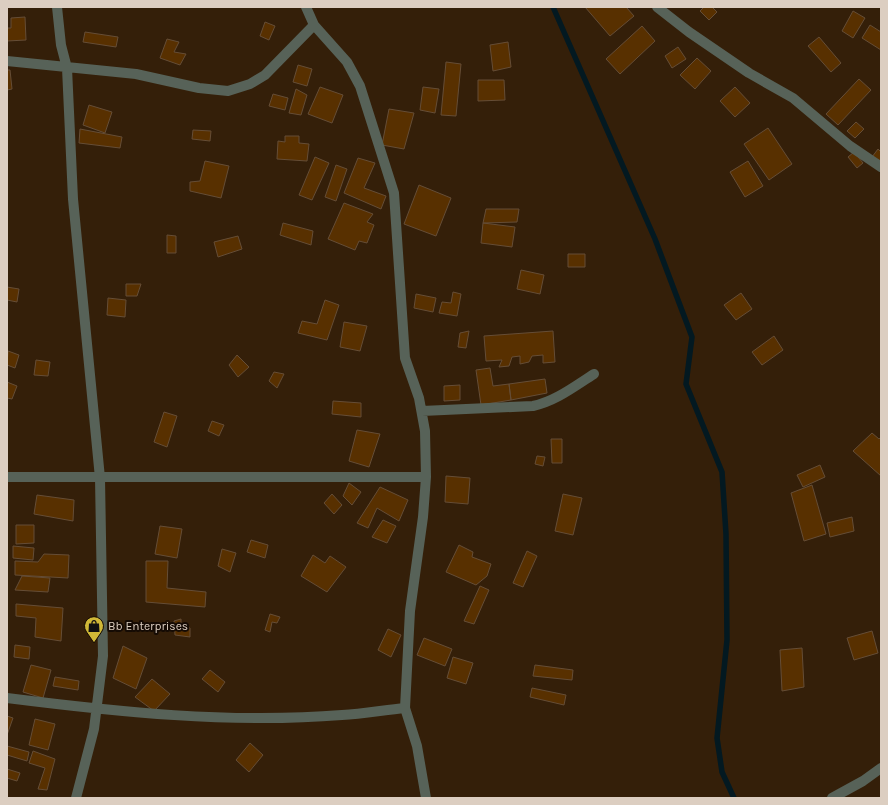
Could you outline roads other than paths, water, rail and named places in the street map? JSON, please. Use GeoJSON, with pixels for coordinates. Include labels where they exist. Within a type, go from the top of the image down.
{"type":"FeatureCollection","features":[{"type":"Feature","properties":{"kind":"street"},"geometry":{"type":"LineString","coordinates":[[57,7],[61,45],[67,68],[73,199],[100,478],[103,656],[98,710],[76,798]]}},
{"type":"Feature","properties":{"kind":"street"},"geometry":{"type":"LineString","coordinates":[[306,7],[314,25],[347,62],[360,86],[394,193],[405,358],[422,411],[425,431],[426,477],[423,517],[410,611],[405,708],[417,746],[426,798]]}},
{"type":"Feature","properties":{"kind":"street"},"geometry":{"type":"LineString","coordinates":[[657,7],[688,32],[743,69],[793,98],[850,146],[881,167]]}},
{"type":"Feature","properties":{"kind":"street"},"geometry":{"type":"LineString","coordinates":[[7,61],[136,74],[199,88],[228,91],[250,84],[264,75],[314,25]]}},
{"type":"Feature","properties":{"kind":"street"},"geometry":{"type":"LineString","coordinates":[[422,411],[533,406],[545,403],[594,374]]}},
{"type":"Feature","properties":{"kind":"street"},"geometry":{"type":"LineString","coordinates":[[7,477],[426,477]]}},
{"type":"Feature","properties":{"kind":"street"},"geometry":{"type":"LineString","coordinates":[[7,698],[98,710],[237,718],[342,715],[405,708]]}},
{"type":"Feature","properties":{"kind":"street"},"geometry":{"type":"LineString","coordinates":[[832,798],[863,781],[881,768]]}},
{"type":"Feature","properties":{"kind":"waterway"},"geometry":{"type":"LineString","coordinates":[[553,7],[655,239],[692,337],[686,384],[722,472],[726,534],[727,640],[717,738],[722,772],[734,798]]}},
{"type":"Feature","properties":{"kind":"place","name":"Bb Enterprises"},"geometry":{"type":"Point","coordinates":[94,643]}}]}
